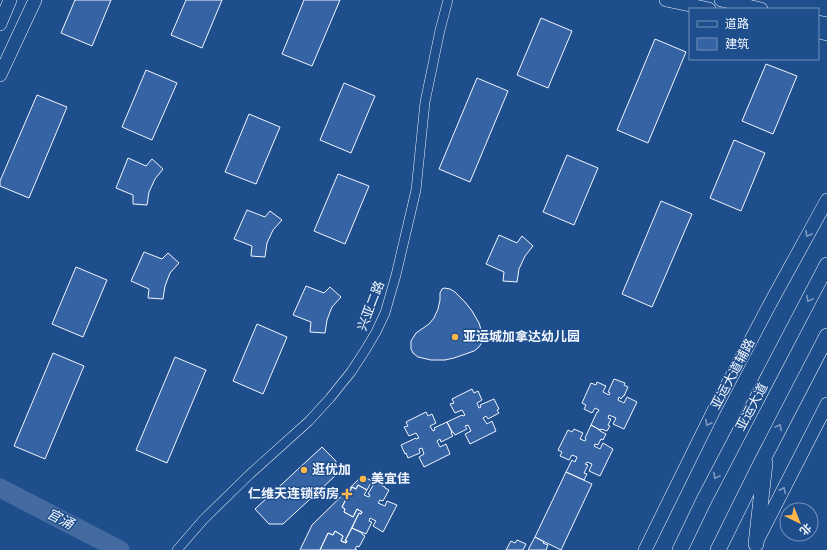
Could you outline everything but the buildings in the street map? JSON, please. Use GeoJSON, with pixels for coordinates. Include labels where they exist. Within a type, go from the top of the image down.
{"type":"FeatureCollection","features":[{"type":"Feature","properties":{"kind":"main road"},"geometry":{"type":"LineString","coordinates":[[0,24],[10,0]]}},
{"type":"Feature","properties":{"kind":"main road"},"geometry":{"type":"LineString","coordinates":[[0,75],[35,0]]}},
{"type":"Feature","properties":{"kind":"main road"},"geometry":{"type":"LineString","coordinates":[[666,0],[704,8]]}},
{"type":"Feature","properties":{"kind":"main road"},"geometry":{"type":"LineString","coordinates":[[721,0],[757,8]]}},
{"type":"Feature","properties":{"kind":"main road","name":"亚运大道辅路"},"geometry":{"type":"LineString","coordinates":[[645,550],[714,410],[827,200]]}},
{"type":"Feature","properties":{"kind":"main road","name":"亚运大道"},"geometry":{"type":"LineString","coordinates":[[680,550],[704,500],[827,265]]}},
{"type":"Feature","properties":{"kind":"main road"},"geometry":{"type":"LineString","coordinates":[[718,550],[766,453],[827,336]]}},
{"type":"Feature","properties":{"kind":"main road"},"geometry":{"type":"LineString","coordinates":[[755,547],[827,404]]}},
{"type":"Feature","properties":{"kind":"main road"},"geometry":{"type":"LineString","coordinates":[[755,547],[766,453]]}},
{"type":"Feature","properties":{"kind":"street","name":"兴亚二路"},"geometry":{"type":"LineString","coordinates":[[177,550],[203,520],[250,474],[309,421],[330,398],[351,372],[376,332],[385,313],[396,275],[416,190],[426,102],[440,30],[448,0]]}},
{"type":"Feature","properties":{"kind":"waterway","name":"官涌"},"geometry":{"type":"LineString","coordinates":[[0,488],[120,550]]}},
{"type":"Feature","properties":{"kind":"place","name":"亚运城加拿达幼儿园"},"geometry":{"type":"Point","coordinates":[455,337]}},
{"type":"Feature","properties":{"kind":"place","name":"逛优加"},"geometry":{"type":"Point","coordinates":[304,470]}},
{"type":"Feature","properties":{"kind":"place","name":"美宜佳"},"geometry":{"type":"Point","coordinates":[363,479]}},
{"type":"Feature","properties":{"kind":"place","name":"仁维天连锁药房"},"geometry":{"type":"Point","coordinates":[347,494]}}]}
